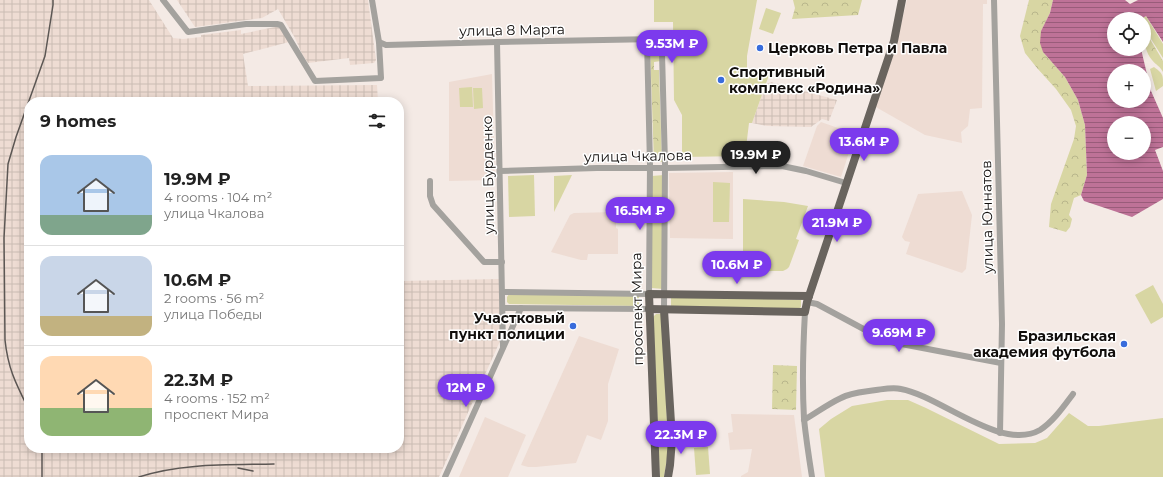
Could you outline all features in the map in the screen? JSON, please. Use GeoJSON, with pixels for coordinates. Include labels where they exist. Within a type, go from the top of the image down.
{"type":"FeatureCollection","features":[{"type":"Feature","properties":{"kind":"main road"},"geometry":{"type":"LineString","coordinates":[[649,309],[805,312],[846,183],[894,41],[902,0]]}},
{"type":"Feature","properties":{"kind":"main road"},"geometry":{"type":"LineString","coordinates":[[649,294],[808,299]]}},
{"type":"Feature","properties":{"kind":"main road","name":"проспект Мира"},"geometry":{"type":"LineString","coordinates":[[649,294],[656,477]]}},
{"type":"Feature","properties":{"kind":"main road","name":"проспект Мира"},"geometry":{"type":"LineString","coordinates":[[664,310],[672,439],[668,477]]}},
{"type":"Feature","properties":{"kind":"street"},"geometry":{"type":"LineString","coordinates":[[163,0],[188,32],[246,24],[281,25],[315,81],[381,78],[379,42],[372,0]]}},
{"type":"Feature","properties":{"kind":"street","name":"улица Юннатов"},"geometry":{"type":"LineString","coordinates":[[994,0],[1002,324],[1000,433]]}},
{"type":"Feature","properties":{"kind":"street","name":"проспект Мира"},"geometry":{"type":"LineString","coordinates":[[649,294],[650,168],[647,40],[657,39],[662,45],[666,168],[664,310]]}},
{"type":"Feature","properties":{"kind":"street","name":"улица 8 Марта"},"geometry":{"type":"LineString","coordinates":[[379,42],[386,45],[647,40]]}},
{"type":"Feature","properties":{"kind":"street","name":"улица Бурденко"},"geometry":{"type":"LineString","coordinates":[[497,42],[503,347]]}},
{"type":"Feature","properties":{"kind":"street","name":"улица Чкалова"},"geometry":{"type":"LineString","coordinates":[[500,171],[597,168],[782,166],[806,171],[846,183]]}},
{"type":"Feature","properties":{"kind":"street"},"geometry":{"type":"LineString","coordinates":[[430,181],[430,196],[433,205],[484,262],[502,262]]}},
{"type":"Feature","properties":{"kind":"street"},"geometry":{"type":"LineString","coordinates":[[502,292],[649,294]]}},
{"type":"Feature","properties":{"kind":"street"},"geometry":{"type":"LineString","coordinates":[[808,299],[871,333],[891,342],[1001,363]]}},
{"type":"Feature","properties":{"kind":"street"},"geometry":{"type":"LineString","coordinates":[[503,308],[649,309]]}},
{"type":"Feature","properties":{"kind":"street"},"geometry":{"type":"LineString","coordinates":[[445,477],[521,308]]}},
{"type":"Feature","properties":{"kind":"street"},"geometry":{"type":"LineString","coordinates":[[805,312],[802,358],[804,420],[812,477]]}},
{"type":"Feature","properties":{"kind":"street"},"geometry":{"type":"LineString","coordinates":[[804,420],[841,398],[852,394],[889,388],[910,392],[932,401],[992,431],[1015,435],[1028,434],[1040,430],[1048,423],[1073,394]]}},
{"type":"Feature","properties":{"kind":"street"},"geometry":{"type":"LineString","coordinates":[[670,465],[671,477]]}},
{"type":"Feature","properties":{"kind":"shaded area"},"geometry":{"type":"Polygon","coordinates":[[[0,0],[149,0],[173,38],[183,39],[241,30],[241,34],[280,26],[289,42],[243,54],[248,86],[377,85],[378,97],[24,97],[24,453],[404,453],[404,281],[499,279],[501,339],[439,477],[0,477],[0,0]]]}},
{"type":"Feature","properties":{"kind":"shaded area"},"geometry":{"type":"Polygon","coordinates":[[[177,0],[368,0],[376,60],[374,63],[350,65],[349,58],[308,63],[278,9],[262,18],[195,27],[177,0]]]}},
{"type":"Feature","properties":{"kind":"shaded area"},"geometry":{"type":"Polygon","coordinates":[[[907,0],[987,0],[987,4],[983,4],[982,108],[970,109],[968,126],[961,132],[962,143],[925,135],[874,106],[897,41],[907,0]]]}},
{"type":"Feature","properties":{"kind":"shaded area"},"geometry":{"type":"Polygon","coordinates":[[[1053,0],[1125,0],[1130,4],[1138,0],[1163,0],[1163,42],[1151,24],[1151,12],[1107,12],[1107,56],[1143,56],[1145,64],[1107,64],[1107,108],[1151,108],[1151,91],[1163,118],[1163,147],[1155,150],[1163,171],[1163,199],[1132,217],[1084,201],[1081,195],[1087,175],[1085,125],[1078,100],[1065,77],[1043,52],[1040,43],[1041,31],[1050,13],[1053,0]]]}},
{"type":"Feature","properties":{"kind":"shaded area"},"geometry":{"type":"Polygon","coordinates":[[[492,74],[495,180],[449,181],[449,82],[492,74]]]}},
{"type":"Feature","properties":{"kind":"shaded area"},"geometry":{"type":"Polygon","coordinates":[[[771,82],[837,100],[829,121],[822,119],[811,127],[767,126],[752,123],[766,84],[771,82]]]}},
{"type":"Feature","properties":{"kind":"shaded area"},"geometry":{"type":"Polygon","coordinates":[[[821,122],[855,134],[841,177],[803,166],[817,126],[821,122]]]}},
{"type":"Feature","properties":{"kind":"shaded area"},"geometry":{"type":"Polygon","coordinates":[[[733,172],[733,239],[670,238],[669,173],[733,172]]]}},
{"type":"Feature","properties":{"kind":"shaded area"},"geometry":{"type":"Polygon","coordinates":[[[962,191],[972,215],[966,269],[962,273],[906,254],[910,242],[905,241],[902,237],[918,194],[962,191]]]}},
{"type":"Feature","properties":{"kind":"shaded area"},"geometry":{"type":"Polygon","coordinates":[[[616,212],[618,254],[588,254],[587,260],[581,260],[551,252],[570,215],[574,213],[616,212]]]}},
{"type":"Feature","properties":{"kind":"shaded area"},"geometry":{"type":"Polygon","coordinates":[[[579,336],[619,349],[608,384],[608,421],[601,440],[587,435],[576,463],[536,467],[521,465],[579,336]]]}},
{"type":"Feature","properties":{"kind":"shaded area"},"geometry":{"type":"Polygon","coordinates":[[[731,414],[794,415],[802,477],[741,477],[748,472],[752,449],[730,450],[728,433],[733,432],[731,414]]]}},
{"type":"Feature","properties":{"kind":"shaded area"},"geometry":{"type":"Polygon","coordinates":[[[485,417],[526,435],[508,477],[459,477],[485,417]]]}},
{"type":"Feature","properties":{"kind":"green space","name":"Спортивный комплекс «Родина»"},"geometry":{"type":"Polygon","coordinates":[[[654,0],[757,0],[747,56],[747,68],[769,75],[752,123],[749,123],[745,156],[682,157],[682,115],[674,100],[673,22],[654,22],[654,0]]]}},
{"type":"Feature","properties":{"kind":"green space"},"geometry":{"type":"Polygon","coordinates":[[[793,0],[862,0],[858,15],[792,19],[795,8],[793,0]]]}},
{"type":"Feature","properties":{"kind":"green space"},"geometry":{"type":"Polygon","coordinates":[[[1029,0],[1053,0],[1050,13],[1041,31],[1043,52],[1065,77],[1078,100],[1085,125],[1087,175],[1081,195],[1074,198],[1069,215],[1072,219],[1070,227],[1066,232],[1049,227],[1051,204],[1074,139],[1076,126],[1071,110],[1056,89],[1025,53],[1020,36],[1029,0]]]}},
{"type":"Feature","properties":{"kind":"green space"},"geometry":{"type":"Polygon","coordinates":[[[766,8],[781,13],[773,34],[759,29],[766,8]]]}},
{"type":"Feature","properties":{"kind":"green space"},"geometry":{"type":"Polygon","coordinates":[[[1151,24],[1163,44],[1163,58],[1151,39],[1151,24]]]}},
{"type":"Feature","properties":{"kind":"green space"},"geometry":{"type":"Polygon","coordinates":[[[1151,41],[1163,61],[1163,72],[1149,56],[1151,56],[1151,41]]]}},
{"type":"Feature","properties":{"kind":"green space"},"geometry":{"type":"Polygon","coordinates":[[[653,45],[660,47],[661,61],[654,62],[654,70],[659,70],[662,162],[654,162],[650,47],[653,45]]]}},
{"type":"Feature","properties":{"kind":"green space"},"geometry":{"type":"Polygon","coordinates":[[[1154,67],[1161,73],[1163,79],[1163,86],[1156,91],[1151,73],[1151,68],[1154,67]]]}},
{"type":"Feature","properties":{"kind":"green space"},"geometry":{"type":"Polygon","coordinates":[[[472,87],[473,107],[460,107],[459,88],[472,87]]]}},
{"type":"Feature","properties":{"kind":"green space"},"geometry":{"type":"Polygon","coordinates":[[[473,88],[482,88],[483,108],[474,109],[473,88]]]}},
{"type":"Feature","properties":{"kind":"green space"},"geometry":{"type":"Polygon","coordinates":[[[534,175],[535,216],[509,217],[508,176],[534,175]]]}},
{"type":"Feature","properties":{"kind":"green space"},"geometry":{"type":"Polygon","coordinates":[[[572,175],[554,212],[554,176],[572,175]]]}},
{"type":"Feature","properties":{"kind":"green space"},"geometry":{"type":"Polygon","coordinates":[[[664,175],[663,289],[652,288],[652,176],[664,175]]]}},
{"type":"Feature","properties":{"kind":"green space"},"geometry":{"type":"Polygon","coordinates":[[[713,182],[730,183],[729,222],[713,222],[713,182]]]}},
{"type":"Feature","properties":{"kind":"green space"},"geometry":{"type":"Polygon","coordinates":[[[743,199],[784,202],[808,206],[796,239],[799,240],[787,269],[783,271],[719,271],[719,256],[743,255],[743,199]]]}},
{"type":"Feature","properties":{"kind":"green space"},"geometry":{"type":"Polygon","coordinates":[[[1153,285],[1163,304],[1163,317],[1151,324],[1135,295],[1153,285]]]}},
{"type":"Feature","properties":{"kind":"green space"},"geometry":{"type":"Polygon","coordinates":[[[509,294],[639,295],[639,306],[509,304],[507,302],[507,297],[509,294]]]}},
{"type":"Feature","properties":{"kind":"green space"},"geometry":{"type":"Polygon","coordinates":[[[671,296],[801,300],[801,307],[798,309],[671,307],[671,296]]]}},
{"type":"Feature","properties":{"kind":"green space"},"geometry":{"type":"Polygon","coordinates":[[[656,314],[661,314],[663,317],[668,452],[664,477],[660,477],[653,317],[656,314]]]}},
{"type":"Feature","properties":{"kind":"green space"},"geometry":{"type":"Polygon","coordinates":[[[773,365],[797,366],[796,410],[772,409],[773,365]]]}},
{"type":"Feature","properties":{"kind":"green space"},"geometry":{"type":"Polygon","coordinates":[[[887,400],[908,400],[999,444],[1035,443],[1047,438],[1069,413],[1088,426],[1163,418],[1163,477],[825,477],[819,429],[831,419],[852,406],[887,400]]]}},
{"type":"Feature","properties":{"kind":"green space"},"geometry":{"type":"Polygon","coordinates":[[[708,447],[710,474],[696,475],[694,448],[708,447]]]}},
{"type":"Feature","properties":{"kind":"railway"},"geometry":{"type":"LineString","coordinates":[[30,97],[45,56],[53,0]]}},
{"type":"Feature","properties":{"kind":"railway"},"geometry":{"type":"LineString","coordinates":[[24,115],[8,164],[4,238],[6,350],[13,376],[24,400]]}},
{"type":"Feature","properties":{"kind":"railway"},"geometry":{"type":"LineString","coordinates":[[42,453],[42,477]]}},
{"type":"Feature","properties":{"kind":"railway"},"geometry":{"type":"LineString","coordinates":[[139,477],[155,472],[189,467],[274,464]]}},
{"type":"Feature","properties":{"kind":"railway"},"geometry":{"type":"LineString","coordinates":[[238,468],[253,471]]}},
{"type":"Feature","properties":{"kind":"place","name":"Церковь Петра и Павла"},"geometry":{"type":"Point","coordinates":[760,48]}},
{"type":"Feature","properties":{"kind":"place","name":"Спортивный комплекс «Родина»"},"geometry":{"type":"Point","coordinates":[721,80]}},
{"type":"Feature","properties":{"kind":"place","name":"Участковый пункт полиции"},"geometry":{"type":"Point","coordinates":[573,326]}},
{"type":"Feature","properties":{"kind":"place","name":"Бразильская академия футбола"},"geometry":{"type":"Point","coordinates":[1124,344]}}]}
